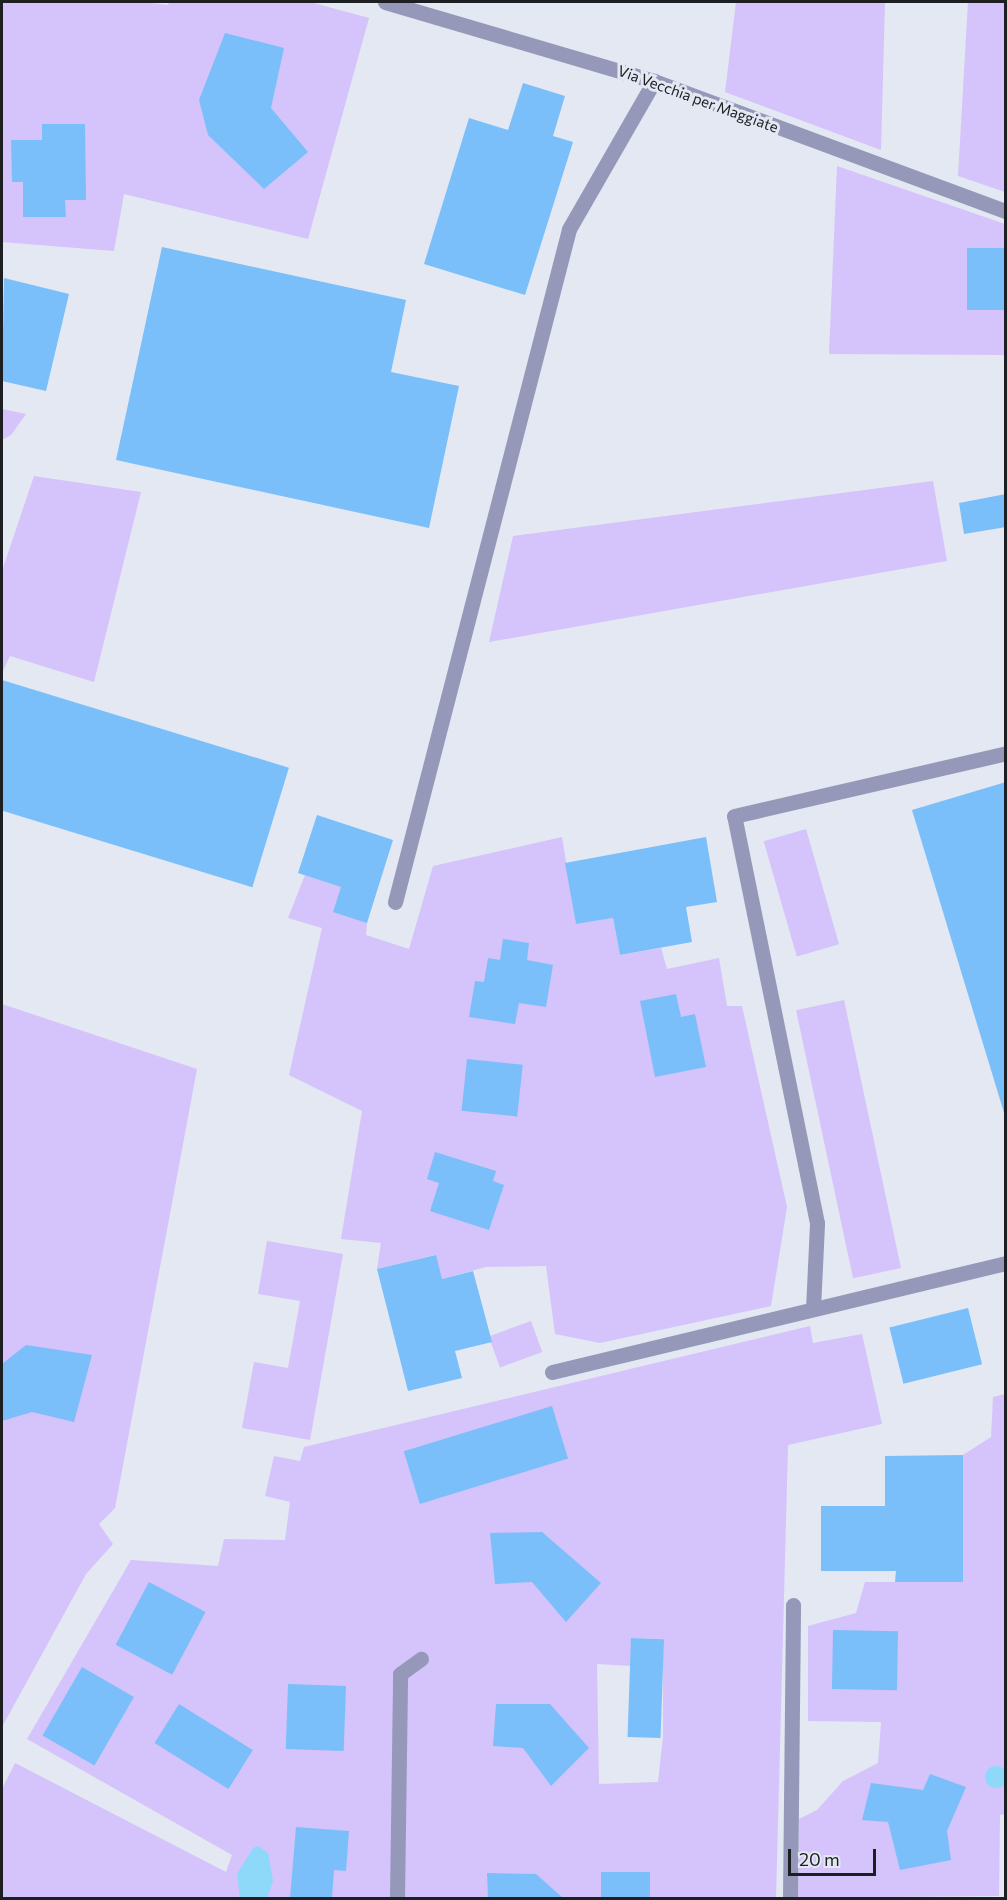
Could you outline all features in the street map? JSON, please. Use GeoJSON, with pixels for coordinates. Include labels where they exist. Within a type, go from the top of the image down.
{"type":"FeatureCollection","features":[{"type":"Feature","properties":{"kind":"street","name":"Via Vecchia per Maggiate"},"geometry":{"type":"LineString","coordinates":[[385,2],[654,81],[1005,211]]}},
{"type":"Feature","properties":{"kind":"street"},"geometry":{"type":"LineString","coordinates":[[395,902],[569,229],[654,81]]}},
{"type":"Feature","properties":{"kind":"street"},"geometry":{"type":"LineString","coordinates":[[813,1309],[817,1223],[734,816],[1005,753]]}},
{"type":"Feature","properties":{"kind":"street"},"geometry":{"type":"LineString","coordinates":[[552,1372],[1005,1263]]}},
{"type":"Feature","properties":{"kind":"street"},"geometry":{"type":"LineString","coordinates":[[790,1899],[793,1605]]}},
{"type":"Feature","properties":{"kind":"street"},"geometry":{"type":"LineString","coordinates":[[397,1899],[400,1674],[421,1659]]}},
{"type":"Feature","properties":{"kind":"shaded area"},"geometry":{"type":"Polygon","coordinates":[[[2,2],[142,2],[168,5],[169,2],[310,2],[369,18],[308,239],[124,194],[114,251],[2,242],[2,2]]]}},
{"type":"Feature","properties":{"kind":"shaded area"},"geometry":{"type":"Polygon","coordinates":[[[736,2],[885,2],[881,150],[725,92],[736,2]]]}},
{"type":"Feature","properties":{"kind":"shaded area"},"geometry":{"type":"Polygon","coordinates":[[[968,2],[1005,2],[1005,192],[958,176],[968,2]]]}},
{"type":"Feature","properties":{"kind":"shaded area"},"geometry":{"type":"Polygon","coordinates":[[[837,166],[1005,224],[1005,355],[829,354],[837,166]]]}},
{"type":"Feature","properties":{"kind":"shaded area"},"geometry":{"type":"Polygon","coordinates":[[[2,409],[26,414],[11,435],[2,440],[2,409]]]}},
{"type":"Feature","properties":{"kind":"shaded area"},"geometry":{"type":"Polygon","coordinates":[[[34,476],[141,492],[94,682],[10,656],[2,673],[2,571],[34,476]]]}},
{"type":"Feature","properties":{"kind":"shaded area"},"geometry":{"type":"Polygon","coordinates":[[[933,481],[947,561],[489,642],[513,536],[933,481]]]}},
{"type":"Feature","properties":{"kind":"shaded area"},"geometry":{"type":"Polygon","coordinates":[[[806,829],[839,944],[797,956],[764,841],[806,829]]]}},
{"type":"Feature","properties":{"kind":"shaded area"},"geometry":{"type":"Polygon","coordinates":[[[562,837],[576,924],[613,918],[620,955],[661,948],[667,969],[719,958],[727,1006],[742,1006],[787,1207],[771,1306],[600,1343],[555,1334],[546,1266],[486,1267],[442,1279],[435,1255],[377,1269],[381,1243],[341,1239],[362,1111],[289,1075],[322,928],[288,918],[305,875],[341,887],[367,923],[366,935],[409,949],[433,866],[562,837]]]}},
{"type":"Feature","properties":{"kind":"shaded area"},"geometry":{"type":"Polygon","coordinates":[[[844,1000],[901,1268],[853,1278],[796,1010],[844,1000]]]}},
{"type":"Feature","properties":{"kind":"shaded area"},"geometry":{"type":"Polygon","coordinates":[[[2,1004],[197,1069],[115,1508],[99,1524],[113,1544],[86,1574],[2,1727],[2,1004]]]}},
{"type":"Feature","properties":{"kind":"shaded area"},"geometry":{"type":"Polygon","coordinates":[[[267,1241],[343,1254],[310,1440],[242,1428],[254,1362],[288,1368],[300,1301],[258,1294],[267,1241]]]}},
{"type":"Feature","properties":{"kind":"shaded area"},"geometry":{"type":"Polygon","coordinates":[[[531,1321],[542,1352],[500,1367],[489,1336],[531,1321]]]}},
{"type":"Feature","properties":{"kind":"shaded area"},"geometry":{"type":"Polygon","coordinates":[[[810,1326],[813,1343],[862,1334],[882,1424],[788,1445],[776,1898],[2,1898],[2,1789],[15,1763],[226,1872],[232,1855],[27,1739],[131,1560],[218,1566],[224,1539],[285,1540],[290,1502],[265,1496],[274,1456],[300,1461],[304,1447],[810,1326]],[[631,1638],[631,1666],[597,1664],[599,1784],[658,1782],[663,1737],[663,1639],[631,1638]]]}},
{"type":"Feature","properties":{"kind":"shaded area"},"geometry":{"type":"Polygon","coordinates":[[[1005,1394],[1006,1814],[1000,1815],[999,1896],[798,1898],[799,1819],[817,1810],[843,1781],[878,1763],[881,1722],[808,1721],[808,1626],[856,1613],[865,1582],[963,1582],[963,1455],[991,1437],[993,1397],[1005,1394]]]}},
{"type":"Feature","properties":{"kind":"water"},"geometry":{"type":"Polygon","coordinates":[[[996,1766],[1004,1769],[1007,1777],[1004,1785],[996,1788],[988,1785],[985,1777],[988,1769],[996,1766]]]}},
{"type":"Feature","properties":{"kind":"water"},"geometry":{"type":"Polygon","coordinates":[[[258,1846],[268,1853],[273,1881],[269,1893],[266,1898],[240,1898],[237,1874],[253,1848],[258,1846]]]}},
{"type":"Feature","properties":{"kind":"building"},"geometry":{"type":"Polygon","coordinates":[[[225,33],[284,48],[271,108],[308,152],[264,189],[208,135],[199,100],[225,33]]]}},
{"type":"Feature","properties":{"kind":"building"},"geometry":{"type":"Polygon","coordinates":[[[523,83],[565,96],[553,136],[573,142],[525,295],[424,264],[469,118],[508,130],[523,83]]]}},
{"type":"Feature","properties":{"kind":"building"},"geometry":{"type":"Polygon","coordinates":[[[42,124],[85,124],[86,200],[65,200],[66,217],[23,217],[23,182],[12,182],[11,140],[42,140],[42,124]]]}},
{"type":"Feature","properties":{"kind":"building"},"geometry":{"type":"Polygon","coordinates":[[[162,247],[406,300],[391,372],[459,386],[429,528],[116,460],[162,247]]]}},
{"type":"Feature","properties":{"kind":"building"},"geometry":{"type":"Polygon","coordinates":[[[967,248],[1006,248],[1006,310],[967,310],[967,248]]]}},
{"type":"Feature","properties":{"kind":"building"},"geometry":{"type":"Polygon","coordinates":[[[4,278],[69,294],[46,391],[2,381],[4,278]]]}},
{"type":"Feature","properties":{"kind":"building"},"geometry":{"type":"Polygon","coordinates":[[[1006,494],[1006,527],[964,534],[959,503],[1006,494]]]}},
{"type":"Feature","properties":{"kind":"building"},"geometry":{"type":"Polygon","coordinates":[[[2,680],[289,768],[252,887],[2,811],[2,680]]]}},
{"type":"Feature","properties":{"kind":"building"},"geometry":{"type":"Polygon","coordinates":[[[1006,782],[1006,1116],[1005,1116],[912,810],[1006,782]]]}},
{"type":"Feature","properties":{"kind":"building"},"geometry":{"type":"Polygon","coordinates":[[[317,815],[393,840],[367,923],[333,912],[341,887],[298,873],[317,815]]]}},
{"type":"Feature","properties":{"kind":"building"},"geometry":{"type":"Polygon","coordinates":[[[706,837],[717,902],[686,907],[692,942],[620,955],[613,918],[576,924],[565,863],[706,837]]]}},
{"type":"Feature","properties":{"kind":"building"},"geometry":{"type":"Polygon","coordinates":[[[503,939],[529,943],[527,960],[553,965],[546,1007],[519,1003],[515,1024],[469,1017],[475,981],[484,982],[488,958],[500,960],[503,939]]]}},
{"type":"Feature","properties":{"kind":"building"},"geometry":{"type":"Polygon","coordinates":[[[676,994],[681,1017],[695,1014],[706,1067],[655,1077],[640,1001],[676,994]]]}},
{"type":"Feature","properties":{"kind":"building"},"geometry":{"type":"Polygon","coordinates":[[[467,1059],[523,1065],[517,1117],[462,1111],[467,1059]]]}},
{"type":"Feature","properties":{"kind":"building"},"geometry":{"type":"Polygon","coordinates":[[[435,1152],[496,1171],[493,1181],[504,1185],[489,1230],[430,1211],[439,1183],[427,1179],[435,1152]]]}},
{"type":"Feature","properties":{"kind":"building"},"geometry":{"type":"Polygon","coordinates":[[[436,1255],[442,1279],[473,1271],[492,1342],[455,1351],[462,1378],[408,1391],[377,1269],[436,1255]]]}},
{"type":"Feature","properties":{"kind":"building"},"geometry":{"type":"Polygon","coordinates":[[[968,1308],[982,1364],[903,1384],[889,1328],[968,1308]]]}},
{"type":"Feature","properties":{"kind":"building"},"geometry":{"type":"Polygon","coordinates":[[[26,1345],[92,1355],[74,1422],[32,1412],[2,1421],[2,1364],[26,1345]]]}},
{"type":"Feature","properties":{"kind":"building"},"geometry":{"type":"Polygon","coordinates":[[[552,1406],[568,1459],[420,1504],[404,1451],[552,1406]]]}},
{"type":"Feature","properties":{"kind":"building"},"geometry":{"type":"Polygon","coordinates":[[[963,1455],[963,1582],[895,1582],[896,1571],[821,1571],[821,1506],[885,1506],[885,1456],[963,1455]]]}},
{"type":"Feature","properties":{"kind":"building"},"geometry":{"type":"Polygon","coordinates":[[[542,1532],[601,1583],[566,1622],[532,1582],[495,1584],[490,1533],[542,1532]]]}},
{"type":"Feature","properties":{"kind":"building"},"geometry":{"type":"Polygon","coordinates":[[[149,1582],[206,1612],[172,1675],[116,1645],[149,1582]]]}},
{"type":"Feature","properties":{"kind":"building"},"geometry":{"type":"Polygon","coordinates":[[[833,1630],[898,1631],[897,1690],[832,1689],[833,1630]]]}},
{"type":"Feature","properties":{"kind":"building"},"geometry":{"type":"Polygon","coordinates":[[[631,1638],[664,1639],[661,1738],[628,1737],[631,1638]]]}},
{"type":"Feature","properties":{"kind":"building"},"geometry":{"type":"Polygon","coordinates":[[[82,1667],[134,1697],[94,1765],[42,1735],[82,1667]]]}},
{"type":"Feature","properties":{"kind":"building"},"geometry":{"type":"Polygon","coordinates":[[[288,1684],[346,1686],[344,1751],[286,1749],[288,1684]]]}},
{"type":"Feature","properties":{"kind":"building"},"geometry":{"type":"Polygon","coordinates":[[[179,1704],[253,1750],[228,1789],[155,1743],[179,1704]]]}},
{"type":"Feature","properties":{"kind":"building"},"geometry":{"type":"Polygon","coordinates":[[[496,1704],[550,1704],[589,1748],[551,1786],[523,1748],[493,1746],[496,1704]]]}},
{"type":"Feature","properties":{"kind":"building"},"geometry":{"type":"Polygon","coordinates":[[[930,1774],[966,1787],[947,1831],[951,1860],[900,1870],[888,1822],[862,1820],[871,1783],[923,1790],[930,1774]]]}},
{"type":"Feature","properties":{"kind":"building"},"geometry":{"type":"Polygon","coordinates":[[[296,1827],[349,1831],[346,1871],[334,1870],[332,1898],[290,1898],[296,1827]]]}},
{"type":"Feature","properties":{"kind":"building"},"geometry":{"type":"Polygon","coordinates":[[[601,1872],[650,1872],[650,1898],[601,1898],[601,1872]]]}},
{"type":"Feature","properties":{"kind":"building"},"geometry":{"type":"Polygon","coordinates":[[[487,1873],[536,1874],[563,1898],[488,1898],[487,1873]]]}}]}
